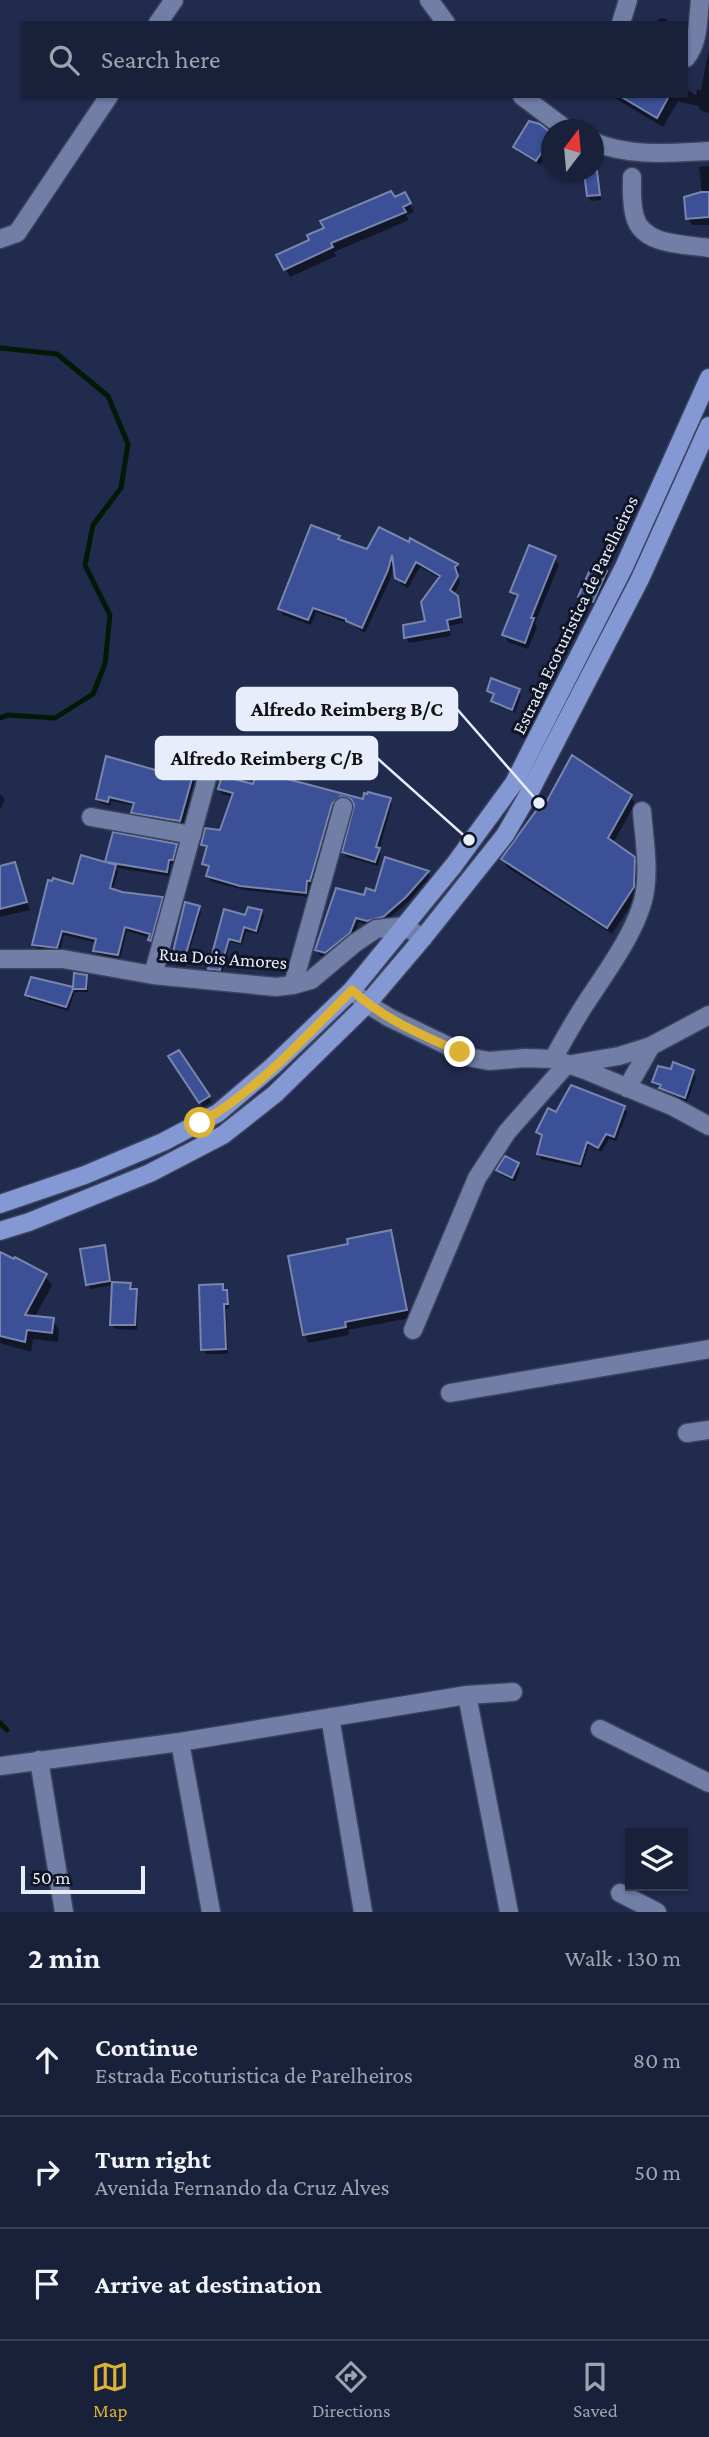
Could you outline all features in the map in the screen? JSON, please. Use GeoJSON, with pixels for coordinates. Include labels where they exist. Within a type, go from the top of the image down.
{"type":"FeatureCollection","features":[{"type":"Feature","properties":{"kind":"main road","name":"Estrada Ecoturistica de Parelheiros"},"geometry":{"type":"LineString","coordinates":[[0,1204],[85,1175],[152,1147],[218,1113],[273,1066],[352,990],[454,865],[514,783],[624,567],[709,378]]}},
{"type":"Feature","properties":{"kind":"main road","name":"Estrada Ecoturistica de Parelheiros"},"geometry":{"type":"LineString","coordinates":[[0,1231],[150,1173],[223,1135],[275,1094],[367,1004],[423,939],[505,835],[640,579],[709,426]]}},
{"type":"Feature","properties":{"kind":"street"},"geometry":{"type":"LineString","coordinates":[[160,21],[174,0]]}},
{"type":"Feature","properties":{"kind":"street"},"geometry":{"type":"LineString","coordinates":[[429,0],[445,21]]}},
{"type":"Feature","properties":{"kind":"street"},"geometry":{"type":"LineString","coordinates":[[622,21],[628,0]]}},
{"type":"Feature","properties":{"kind":"street"},"geometry":{"type":"LineString","coordinates":[[688,55],[696,34],[700,0]]}},
{"type":"Feature","properties":{"kind":"street"},"geometry":{"type":"LineString","coordinates":[[0,239],[17,233],[108,98]]}},
{"type":"Feature","properties":{"kind":"street"},"geometry":{"type":"LineString","coordinates":[[525,98],[552,119]]}},
{"type":"Feature","properties":{"kind":"street"},"geometry":{"type":"LineString","coordinates":[[604,146],[650,154],[709,151]]}},
{"type":"Feature","properties":{"kind":"street"},"geometry":{"type":"LineString","coordinates":[[632,177],[634,215],[638,226],[648,236],[662,241],[709,248]]}},
{"type":"Feature","properties":{"kind":"street"},"geometry":{"type":"LineString","coordinates":[[153,975],[215,749]]}},
{"type":"Feature","properties":{"kind":"street"},"geometry":{"type":"LineString","coordinates":[[293,985],[343,807]]}},
{"type":"Feature","properties":{"kind":"street"},"geometry":{"type":"LineString","coordinates":[[413,1330],[477,1178],[506,1132],[560,1062],[581,1011],[611,966],[636,919],[645,894],[647,867],[642,811]]}},
{"type":"Feature","properties":{"kind":"street"},"geometry":{"type":"LineString","coordinates":[[91,817],[192,835]]}},
{"type":"Feature","properties":{"kind":"street"},"geometry":{"type":"LineString","coordinates":[[404,926],[423,939]]}},
{"type":"Feature","properties":{"kind":"street","name":"Rua Dois Amores"},"geometry":{"type":"LineString","coordinates":[[0,959],[63,959],[153,975],[276,987],[311,980],[376,929],[404,926]]}},
{"type":"Feature","properties":{"kind":"street"},"geometry":{"type":"LineString","coordinates":[[352,990],[367,1004],[414,1031],[473,1058],[489,1061],[525,1058],[560,1062],[619,1056],[651,1046],[709,1015]]}},
{"type":"Feature","properties":{"kind":"street"},"geometry":{"type":"LineString","coordinates":[[627,1088],[651,1046]]}},
{"type":"Feature","properties":{"kind":"street"},"geometry":{"type":"LineString","coordinates":[[560,1062],[674,1107],[709,1126]]}},
{"type":"Feature","properties":{"kind":"street"},"geometry":{"type":"LineString","coordinates":[[450,1393],[709,1349]]}},
{"type":"Feature","properties":{"kind":"street"},"geometry":{"type":"LineString","coordinates":[[687,1433],[709,1430]]}},
{"type":"Feature","properties":{"kind":"street"},"geometry":{"type":"LineString","coordinates":[[0,1766],[180,1742],[467,1695],[513,1692]]}},
{"type":"Feature","properties":{"kind":"street"},"geometry":{"type":"LineString","coordinates":[[467,1695],[509,1912]]}},
{"type":"Feature","properties":{"kind":"street"},"geometry":{"type":"LineString","coordinates":[[330,1717],[363,1912]]}},
{"type":"Feature","properties":{"kind":"street"},"geometry":{"type":"LineString","coordinates":[[600,1729],[709,1783]]}},
{"type":"Feature","properties":{"kind":"street"},"geometry":{"type":"LineString","coordinates":[[180,1742],[211,1912]]}},
{"type":"Feature","properties":{"kind":"street"},"geometry":{"type":"LineString","coordinates":[[40,1760],[64,1912]]}},
{"type":"Feature","properties":{"kind":"street"},"geometry":{"type":"LineString","coordinates":[[620,1893],[657,1912]]}},
{"type":"Feature","properties":{"kind":"building"},"geometry":{"type":"Polygon","coordinates":[[[623,98],[668,98],[657,118],[623,98]]]}},
{"type":"Feature","properties":{"kind":"building"},"geometry":{"type":"Polygon","coordinates":[[[529,121],[541,125],[541,154],[536,161],[513,147],[529,121]]]}},
{"type":"Feature","properties":{"kind":"building"},"geometry":{"type":"Polygon","coordinates":[[[585,182],[598,182],[600,195],[587,196],[585,182]]]}},
{"type":"Feature","properties":{"kind":"building"},"geometry":{"type":"Polygon","coordinates":[[[391,191],[395,197],[405,192],[411,203],[403,207],[406,212],[331,243],[333,247],[284,270],[276,255],[309,240],[307,235],[324,228],[320,221],[391,191]]]}},
{"type":"Feature","properties":{"kind":"building"},"geometry":{"type":"Polygon","coordinates":[[[709,192],[709,217],[686,219],[684,197],[709,192]]]}},
{"type":"Feature","properties":{"kind":"building"},"geometry":{"type":"Polygon","coordinates":[[[311,525],[340,536],[338,539],[367,549],[379,527],[409,542],[410,538],[458,564],[455,567],[458,576],[450,590],[458,596],[461,617],[447,620],[449,630],[404,638],[403,625],[425,621],[421,602],[440,576],[416,562],[405,583],[395,578],[392,555],[362,628],[346,619],[313,608],[308,620],[278,609],[311,525]]]}},
{"type":"Feature","properties":{"kind":"building"},"geometry":{"type":"Polygon","coordinates":[[[529,545],[556,556],[531,618],[534,618],[525,643],[502,635],[518,595],[510,592],[529,545]]]}},
{"type":"Feature","properties":{"kind":"building"},"geometry":{"type":"Polygon","coordinates":[[[592,565],[607,571],[593,602],[578,597],[592,565]]]}},
{"type":"Feature","properties":{"kind":"building"},"geometry":{"type":"Polygon","coordinates":[[[491,678],[520,689],[512,710],[491,701],[494,694],[487,691],[491,678]]]}},
{"type":"Feature","properties":{"kind":"building"},"geometry":{"type":"Polygon","coordinates":[[[176,739],[201,747],[180,821],[131,813],[134,803],[109,797],[108,802],[96,799],[106,756],[166,773],[176,739]]]}},
{"type":"Feature","properties":{"kind":"building"},"geometry":{"type":"Polygon","coordinates":[[[572,755],[632,795],[608,838],[635,857],[634,887],[607,928],[501,859],[538,808],[542,810],[572,755]]]}},
{"type":"Feature","properties":{"kind":"building"},"geometry":{"type":"Polygon","coordinates":[[[257,771],[363,799],[364,793],[368,792],[391,798],[376,847],[380,848],[375,862],[342,852],[354,805],[351,799],[341,796],[332,804],[310,881],[307,881],[306,893],[240,886],[206,876],[209,866],[202,864],[207,846],[201,845],[205,828],[220,830],[233,793],[218,789],[222,776],[253,784],[257,771]]]}},
{"type":"Feature","properties":{"kind":"building"},"geometry":{"type":"Polygon","coordinates":[[[113,832],[177,844],[173,860],[169,860],[167,872],[106,862],[116,865],[110,888],[163,897],[151,941],[148,940],[150,934],[125,927],[118,955],[93,951],[96,939],[62,931],[57,948],[32,945],[48,880],[52,881],[53,878],[73,884],[81,855],[105,862],[113,832]]]}},
{"type":"Feature","properties":{"kind":"building"},"geometry":{"type":"Polygon","coordinates":[[[385,857],[429,871],[406,897],[383,917],[367,921],[356,918],[350,933],[325,953],[315,950],[336,888],[364,895],[366,888],[375,891],[385,857]]]}},
{"type":"Feature","properties":{"kind":"building"},"geometry":{"type":"Polygon","coordinates":[[[15,862],[27,902],[0,909],[0,866],[15,862]]]}},
{"type":"Feature","properties":{"kind":"building"},"geometry":{"type":"Polygon","coordinates":[[[185,902],[200,906],[183,964],[171,960],[185,902]]]}},
{"type":"Feature","properties":{"kind":"building"},"geometry":{"type":"Polygon","coordinates":[[[248,907],[262,910],[256,931],[244,927],[240,942],[229,939],[220,970],[208,969],[224,909],[245,915],[248,907]]]}},
{"type":"Feature","properties":{"kind":"building"},"geometry":{"type":"Polygon","coordinates":[[[74,973],[87,975],[86,989],[73,989],[66,1007],[25,995],[31,977],[73,987],[74,973]]]}},
{"type":"Feature","properties":{"kind":"building"},"geometry":{"type":"Polygon","coordinates":[[[179,1050],[210,1096],[199,1103],[168,1056],[179,1050]]]}},
{"type":"Feature","properties":{"kind":"building"},"geometry":{"type":"Polygon","coordinates":[[[673,1062],[694,1070],[685,1098],[659,1088],[661,1085],[652,1082],[658,1066],[671,1069],[673,1062]]]}},
{"type":"Feature","properties":{"kind":"building"},"geometry":{"type":"Polygon","coordinates":[[[571,1085],[625,1106],[614,1137],[606,1134],[598,1148],[587,1142],[580,1164],[537,1154],[542,1135],[536,1132],[548,1108],[556,1112],[571,1085]]]}},
{"type":"Feature","properties":{"kind":"building"},"geometry":{"type":"Polygon","coordinates":[[[505,1156],[519,1163],[512,1178],[496,1170],[505,1156]]]}},
{"type":"Feature","properties":{"kind":"building"},"geometry":{"type":"Polygon","coordinates":[[[391,1230],[407,1310],[345,1322],[346,1327],[303,1335],[288,1256],[348,1244],[347,1239],[391,1230]]]}},
{"type":"Feature","properties":{"kind":"building"},"geometry":{"type":"Polygon","coordinates":[[[105,1245],[110,1281],[86,1285],[80,1249],[105,1245]]]}},
{"type":"Feature","properties":{"kind":"building"},"geometry":{"type":"Polygon","coordinates":[[[0,1252],[47,1274],[25,1315],[54,1318],[52,1333],[27,1330],[25,1342],[0,1336],[0,1252]]]}},
{"type":"Feature","properties":{"kind":"building"},"geometry":{"type":"Polygon","coordinates":[[[112,1282],[131,1283],[130,1289],[137,1289],[135,1325],[110,1325],[112,1282]]]}},
{"type":"Feature","properties":{"kind":"building"},"geometry":{"type":"Polygon","coordinates":[[[223,1284],[223,1290],[227,1290],[228,1304],[224,1304],[226,1349],[201,1350],[199,1285],[223,1284]]]}},
{"type":"Feature","properties":{"kind":"waterway"},"geometry":{"type":"LineString","coordinates":[[0,348],[57,354],[108,396],[128,444],[121,488],[93,525],[85,565],[110,615],[105,664],[93,694],[55,718],[8,715],[0,718]]}},
{"type":"Feature","properties":{"kind":"waterway"},"geometry":{"type":"LineString","coordinates":[[0,1723],[7,1730]]}},
{"type":"Feature","properties":{"kind":"place","name":"Alfredo Reimberg B/C"},"geometry":{"type":"Point","coordinates":[539,803]}},
{"type":"Feature","properties":{"kind":"place","name":"Alfredo Reimberg C/B"},"geometry":{"type":"Point","coordinates":[469,840]}},
{"type":"Feature","properties":{"kind":"route"},"geometry":{"type":"LineString","coordinates":[[200,1123],[218,1113],[273,1066],[352,990],[367,1004],[390,1018],[460,1052]]}}]}
